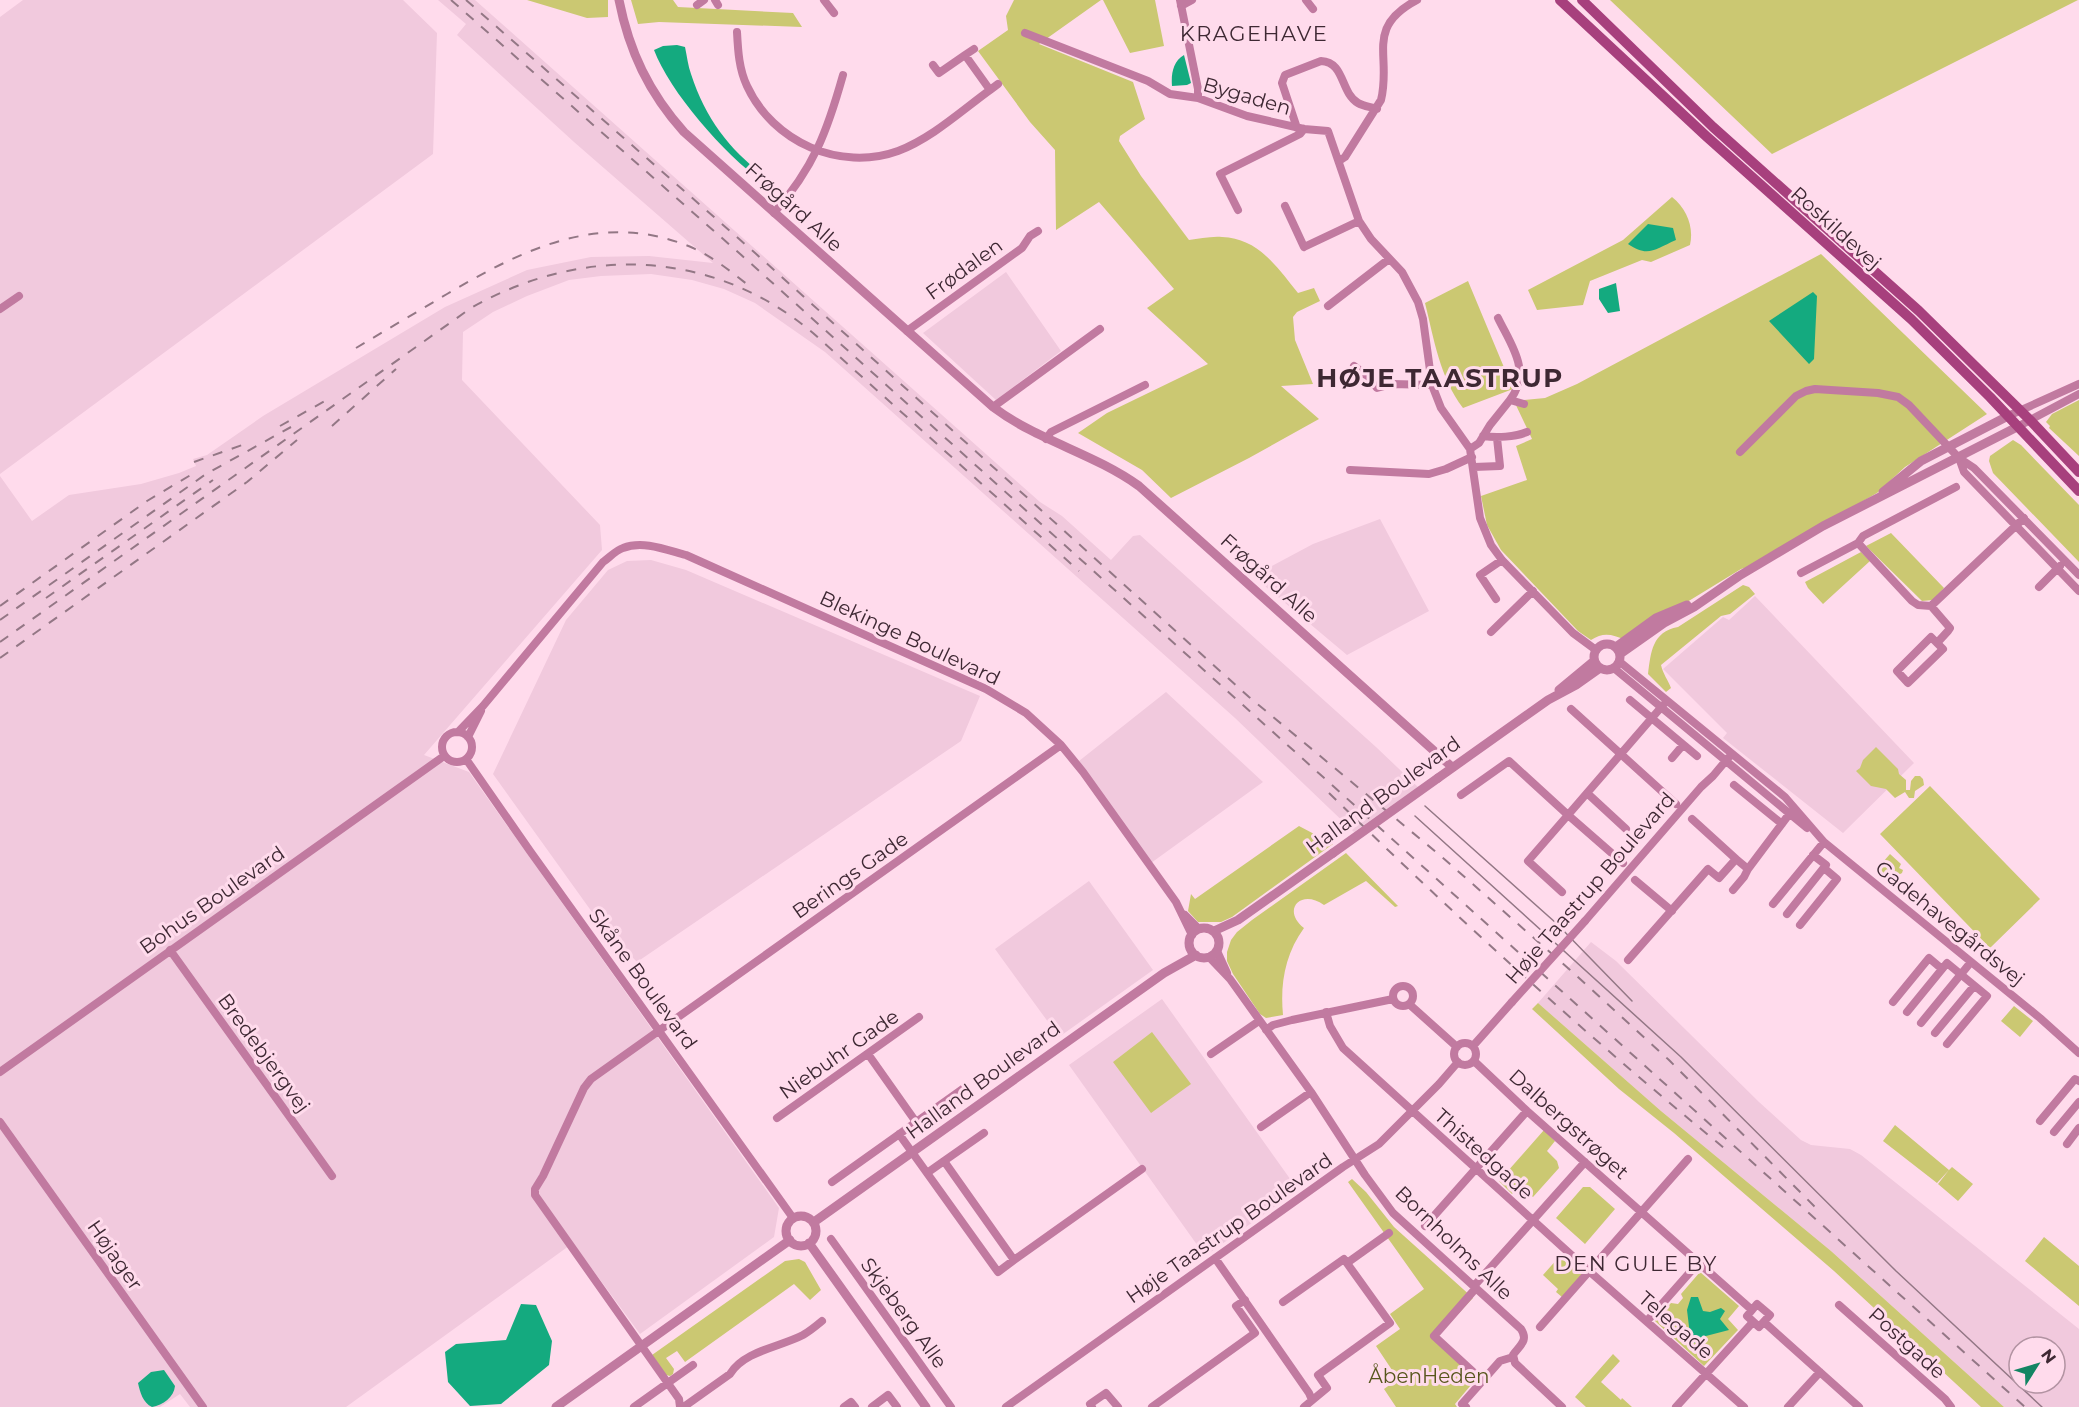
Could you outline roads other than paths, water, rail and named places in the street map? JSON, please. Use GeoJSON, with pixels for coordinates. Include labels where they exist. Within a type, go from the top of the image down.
{"type":"FeatureCollection","features":[{"type":"Feature","properties":{"kind":"main road","name":"Roskildevej"},"geometry":{"type":"LineString","coordinates":[[1560,0],[1706,136],[1911,319],[2019,426],[2079,491]]}},
{"type":"Feature","properties":{"kind":"main road","name":"Roskildevej"},"geometry":{"type":"LineString","coordinates":[[1582,0],[1722,135],[1919,311],[2030,420],[2079,472]]}},
{"type":"Feature","properties":{"kind":"street","name":"Frøgård Alle"},"geometry":{"type":"LineString","coordinates":[[619,0],[631,48],[646,80],[663,107],[684,132],[993,407],[1017,424],[1046,439],[1106,464],[1139,486],[1452,768]]}},
{"type":"Feature","properties":{"kind":"street"},"geometry":{"type":"LineString","coordinates":[[824,0],[834,13]]}},
{"type":"Feature","properties":{"kind":"street"},"geometry":{"type":"LineString","coordinates":[[1192,0],[1180,3],[1198,98]]}},
{"type":"Feature","properties":{"kind":"street"},"geometry":{"type":"LineString","coordinates":[[1306,0],[1313,9]]}},
{"type":"Feature","properties":{"kind":"street"},"geometry":{"type":"LineString","coordinates":[[1339,160],[1346,157],[1377,109],[1383,91],[1382,50],[1387,26],[1401,10],[1417,0]]}},
{"type":"Feature","properties":{"kind":"street"},"geometry":{"type":"LineString","coordinates":[[737,32],[739,64],[753,98],[778,128],[796,141],[818,151],[846,158],[867,158],[898,150],[922,139],[998,84]]}},
{"type":"Feature","properties":{"kind":"street","name":"Bygaden"},"geometry":{"type":"LineString","coordinates":[[1025,33],[1148,81],[1167,92],[1198,98],[1247,116],[1301,129],[1328,131],[1359,221],[1389,259],[1406,276],[1418,302],[1424,319],[1432,385],[1441,408],[1471,453],[1482,524],[1491,545],[1502,560],[1573,633],[1596,650]]}},
{"type":"Feature","properties":{"kind":"street"},"geometry":{"type":"LineString","coordinates":[[933,64],[939,73],[974,49]]}},
{"type":"Feature","properties":{"kind":"street"},"geometry":{"type":"LineString","coordinates":[[965,55],[990,90]]}},
{"type":"Feature","properties":{"kind":"street"},"geometry":{"type":"LineString","coordinates":[[1238,210],[1220,174],[1300,134],[1301,129],[1282,83],[1285,75],[1321,61],[1327,62],[1337,68],[1349,95],[1354,100],[1359,104],[1377,109]]}},
{"type":"Feature","properties":{"kind":"street"},"geometry":{"type":"LineString","coordinates":[[774,213],[790,194],[818,151],[843,75]]}},
{"type":"Feature","properties":{"kind":"street"},"geometry":{"type":"LineString","coordinates":[[1285,206],[1304,247],[1359,221]]}},
{"type":"Feature","properties":{"kind":"street","name":"Frødalen"},"geometry":{"type":"LineString","coordinates":[[907,331],[1022,248],[1030,236],[1038,231]]}},
{"type":"Feature","properties":{"kind":"street"},"geometry":{"type":"LineString","coordinates":[[1328,306],[1389,259]]}},
{"type":"Feature","properties":{"kind":"street"},"geometry":{"type":"LineString","coordinates":[[0,309],[19,296]]}},
{"type":"Feature","properties":{"kind":"street"},"geometry":{"type":"LineString","coordinates":[[1350,470],[1429,474],[1446,469],[1471,453],[1517,391],[1519,359],[1498,318]]}},
{"type":"Feature","properties":{"kind":"street"},"geometry":{"type":"LineString","coordinates":[[993,407],[1100,329]]}},
{"type":"Feature","properties":{"kind":"street"},"geometry":{"type":"LineString","coordinates":[[1354,366],[1377,388],[1392,384],[1432,385]]}},
{"type":"Feature","properties":{"kind":"street"},"geometry":{"type":"LineString","coordinates":[[1877,498],[1914,466],[1948,446],[2079,384]]}},
{"type":"Feature","properties":{"kind":"street"},"geometry":{"type":"LineString","coordinates":[[1046,439],[1051,432],[1145,385]]}},
{"type":"Feature","properties":{"kind":"street"},"geometry":{"type":"LineString","coordinates":[[1740,452],[1796,396],[1806,391],[1815,389],[1878,393],[1898,397],[1909,405],[1959,458],[1974,468],[2079,576]]}},
{"type":"Feature","properties":{"kind":"street"},"geometry":{"type":"LineString","coordinates":[[1618,658],[1605,644],[1596,650],[1597,664],[1607,671],[1618,658],[1664,623],[1694,607],[1812,532],[2079,394]]}},
{"type":"Feature","properties":{"kind":"street"},"geometry":{"type":"LineString","coordinates":[[1510,400],[1524,404]]}},
{"type":"Feature","properties":{"kind":"street"},"geometry":{"type":"LineString","coordinates":[[1483,436],[1497,438],[1518,436],[1527,432]]}},
{"type":"Feature","properties":{"kind":"street"},"geometry":{"type":"LineString","coordinates":[[1474,467],[1500,466],[1497,438]]}},
{"type":"Feature","properties":{"kind":"street"},"geometry":{"type":"LineString","coordinates":[[1959,458],[1964,472],[2079,591]]}},
{"type":"Feature","properties":{"kind":"street"},"geometry":{"type":"LineString","coordinates":[[1801,573],[1858,543],[1863,536],[1956,487]]}},
{"type":"Feature","properties":{"kind":"street"},"geometry":{"type":"LineString","coordinates":[[1931,606],[2024,518]]}},
{"type":"Feature","properties":{"kind":"street"},"geometry":{"type":"LineString","coordinates":[[1858,543],[1912,601],[1918,605],[1931,606],[1950,628],[1937,643]]}},
{"type":"Feature","properties":{"kind":"street","name":"Blekinge Boulevard"},"geometry":{"type":"LineString","coordinates":[[483,706],[603,562],[622,548],[634,545],[649,546],[686,555],[986,689],[1026,713],[1061,745],[1083,772],[1195,932]]}},
{"type":"Feature","properties":{"kind":"street"},"geometry":{"type":"LineString","coordinates":[[1496,599],[1480,574],[1502,560]]}},
{"type":"Feature","properties":{"kind":"street"},"geometry":{"type":"LineString","coordinates":[[2039,587],[2065,561]]}},
{"type":"Feature","properties":{"kind":"street"},"geometry":{"type":"LineString","coordinates":[[1491,632],[1533,591]]}},
{"type":"Feature","properties":{"kind":"street"},"geometry":{"type":"LineString","coordinates":[[1931,637],[1937,643],[1943,649],[1908,683],[1897,671],[1931,637]]}},
{"type":"Feature","properties":{"kind":"street","name":"Gadehavegårdsvej"},"geometry":{"type":"LineString","coordinates":[[1618,658],[1664,704],[1726,760],[2079,1053]]}},
{"type":"Feature","properties":{"kind":"street","name":"Halland Boulevard"},"geometry":{"type":"LineString","coordinates":[[1217,936],[1597,664]]}},
{"type":"Feature","properties":{"kind":"street"},"geometry":{"type":"LineString","coordinates":[[1630,700],[1697,756]]}},
{"type":"Feature","properties":{"kind":"street"},"geometry":{"type":"LineString","coordinates":[[1562,892],[1528,861],[1664,704]]}},
{"type":"Feature","properties":{"kind":"street","name":"Gadehavegårdsvej"},"geometry":{"type":"LineString","coordinates":[[1664,704],[1732,753],[1785,797],[1824,842]]}},
{"type":"Feature","properties":{"kind":"street"},"geometry":{"type":"LineString","coordinates":[[458,732],[483,706]]}},
{"type":"Feature","properties":{"kind":"street"},"geometry":{"type":"LineString","coordinates":[[468,737],[483,706]]}},
{"type":"Feature","properties":{"kind":"street"},"geometry":{"type":"LineString","coordinates":[[1571,710],[1676,804]]}},
{"type":"Feature","properties":{"kind":"street"},"geometry":{"type":"LineString","coordinates":[[458,732],[468,737],[472,748],[466,759],[452,762],[444,756],[441,747],[444,738],[450,733],[458,732]]}},
{"type":"Feature","properties":{"kind":"street","name":"Berings Gade"},"geometry":{"type":"LineString","coordinates":[[641,1345],[535,1195],[535,1189],[591,1078],[1061,745]]}},
{"type":"Feature","properties":{"kind":"street"},"geometry":{"type":"LineString","coordinates":[[1672,758],[1683,745]]}},
{"type":"Feature","properties":{"kind":"street","name":"Høje Taastrup Boulevard"},"geometry":{"type":"LineString","coordinates":[[1473,1046],[1586,921],[1732,753]]}},
{"type":"Feature","properties":{"kind":"street","name":"Bohus Boulevard"},"geometry":{"type":"LineString","coordinates":[[0,1072],[444,756]]}},
{"type":"Feature","properties":{"kind":"street","name":"Skåne Boulevard"},"geometry":{"type":"LineString","coordinates":[[466,759],[793,1218]]}},
{"type":"Feature","properties":{"kind":"street"},"geometry":{"type":"LineString","coordinates":[[1461,795],[1509,761],[1623,863]]}},
{"type":"Feature","properties":{"kind":"street"},"geometry":{"type":"LineString","coordinates":[[1734,785],[1782,824]]}},
{"type":"Feature","properties":{"kind":"street"},"geometry":{"type":"LineString","coordinates":[[1587,793],[1626,829]]}},
{"type":"Feature","properties":{"kind":"street"},"geometry":{"type":"LineString","coordinates":[[1733,890],[1790,813]]}},
{"type":"Feature","properties":{"kind":"street"},"geometry":{"type":"LineString","coordinates":[[1692,819],[1748,869]]}},
{"type":"Feature","properties":{"kind":"street"},"geometry":{"type":"LineString","coordinates":[[1773,904],[1824,842]]}},
{"type":"Feature","properties":{"kind":"street"},"geometry":{"type":"LineString","coordinates":[[1786,914],[1826,865],[1813,855]]}},
{"type":"Feature","properties":{"kind":"street"},"geometry":{"type":"LineString","coordinates":[[1628,960],[1708,869],[1719,878],[1736,859]]}},
{"type":"Feature","properties":{"kind":"street"},"geometry":{"type":"LineString","coordinates":[[1800,925],[1837,879],[1824,868]]}},
{"type":"Feature","properties":{"kind":"street"},"geometry":{"type":"LineString","coordinates":[[1635,880],[1672,911]]}},
{"type":"Feature","properties":{"kind":"street"},"geometry":{"type":"LineString","coordinates":[[1208,928],[1217,936],[1213,954],[1201,958],[1193,952],[1189,944],[1195,932],[1208,928]]}},
{"type":"Feature","properties":{"kind":"street","name":"Bredebjergvej"},"geometry":{"type":"LineString","coordinates":[[170,950],[332,1176]]}},
{"type":"Feature","properties":{"kind":"street","name":"Halland Boulevard"},"geometry":{"type":"LineString","coordinates":[[814,1222],[1193,952]]}},
{"type":"Feature","properties":{"kind":"street","name":"Bornholms Alle"},"geometry":{"type":"LineString","coordinates":[[1213,954],[1394,1213],[1524,1333],[1524,1341],[1513,1357]]}},
{"type":"Feature","properties":{"kind":"street"},"geometry":{"type":"LineString","coordinates":[[1893,1002],[1929,958],[1942,969]]}},
{"type":"Feature","properties":{"kind":"street"},"geometry":{"type":"LineString","coordinates":[[1921,1023],[1971,962]]}},
{"type":"Feature","properties":{"kind":"street"},"geometry":{"type":"LineString","coordinates":[[1907,1012],[1947,963],[1987,996],[1947,1044]]}},
{"type":"Feature","properties":{"kind":"street"},"geometry":{"type":"LineString","coordinates":[[1935,1033],[1974,986]]}},
{"type":"Feature","properties":{"kind":"street"},"geometry":{"type":"LineString","coordinates":[[1404,987],[1412,993],[1409,1004],[1401,1006],[1396,1004],[1393,999],[1395,991],[1404,987]]}},
{"type":"Feature","properties":{"kind":"street"},"geometry":{"type":"LineString","coordinates":[[1266,1030],[1273,1025],[1292,1020],[1393,999]]}},
{"type":"Feature","properties":{"kind":"street"},"geometry":{"type":"LineString","coordinates":[[1409,1004],[1457,1047]]}},
{"type":"Feature","properties":{"kind":"street","name":"Thistedgade"},"geometry":{"type":"LineString","coordinates":[[1326,1012],[1330,1026],[1343,1048],[1533,1220]]}},
{"type":"Feature","properties":{"kind":"street","name":"Niebuhr Gade"},"geometry":{"type":"LineString","coordinates":[[777,1118],[920,1017]]}},
{"type":"Feature","properties":{"kind":"street"},"geometry":{"type":"LineString","coordinates":[[1211,1054],[1259,1021]]}},
{"type":"Feature","properties":{"kind":"street","name":"Gadehavegårdsvej"},"geometry":{"type":"LineString","coordinates":[[2055,1031],[2079,1047]]}},
{"type":"Feature","properties":{"kind":"street"},"geometry":{"type":"LineString","coordinates":[[1463,1044],[1473,1046],[1476,1052],[1474,1061],[1464,1066],[1458,1062],[1454,1055],[1457,1047],[1463,1044]]}},
{"type":"Feature","properties":{"kind":"street"},"geometry":{"type":"LineString","coordinates":[[868,1054],[916,1122]]}},
{"type":"Feature","properties":{"kind":"street","name":"Dalbergstrøget"},"geometry":{"type":"LineString","coordinates":[[1474,1061],[1527,1111],[1752,1310],[1757,1304],[1770,1315],[1764,1322]]}},
{"type":"Feature","properties":{"kind":"street","name":"Høje Taastrup Boulevard"},"geometry":{"type":"LineString","coordinates":[[1006,1407],[1379,1144],[1458,1062]]}},
{"type":"Feature","properties":{"kind":"street"},"geometry":{"type":"LineString","coordinates":[[2040,1121],[2075,1078],[2079,1081]]}},
{"type":"Feature","properties":{"kind":"street"},"geometry":{"type":"LineString","coordinates":[[831,1182],[964,1088]]}},
{"type":"Feature","properties":{"kind":"street"},"geometry":{"type":"LineString","coordinates":[[1261,1127],[1311,1092]]}},
{"type":"Feature","properties":{"kind":"street"},"geometry":{"type":"LineString","coordinates":[[2054,1132],[2079,1102]]}},
{"type":"Feature","properties":{"kind":"street"},"geometry":{"type":"LineString","coordinates":[[1425,1226],[1527,1111]]}},
{"type":"Feature","properties":{"kind":"street","name":"Højager"},"geometry":{"type":"LineString","coordinates":[[0,1122],[203,1407]]}},
{"type":"Feature","properties":{"kind":"street"},"geometry":{"type":"LineString","coordinates":[[2067,1144],[2079,1128]]}},
{"type":"Feature","properties":{"kind":"street"},"geometry":{"type":"LineString","coordinates":[[927,1173],[984,1133]]}},
{"type":"Feature","properties":{"kind":"street"},"geometry":{"type":"LineString","coordinates":[[899,1134],[998,1272],[1142,1169]]}},
{"type":"Feature","properties":{"kind":"street"},"geometry":{"type":"LineString","coordinates":[[1540,1327],[1688,1159]]}},
{"type":"Feature","properties":{"kind":"street"},"geometry":{"type":"LineString","coordinates":[[944,1161],[1014,1260]]}},
{"type":"Feature","properties":{"kind":"street"},"geometry":{"type":"LineString","coordinates":[[1483,1381],[1434,1336],[1585,1162]]}},
{"type":"Feature","properties":{"kind":"street"},"geometry":{"type":"LineString","coordinates":[[806,1216],[814,1222],[816,1234],[809,1243],[799,1245],[790,1240],[786,1229],[793,1218],[806,1216]]}},
{"type":"Feature","properties":{"kind":"street","name":"Telegade"},"geometry":{"type":"LineString","coordinates":[[1533,1220],[1744,1407]]}},
{"type":"Feature","properties":{"kind":"street"},"geometry":{"type":"LineString","coordinates":[[1347,1263],[1389,1233]]}},
{"type":"Feature","properties":{"kind":"street","name":"Skjeberg Alle"},"geometry":{"type":"LineString","coordinates":[[831,1239],[951,1407]]}},
{"type":"Feature","properties":{"kind":"street"},"geometry":{"type":"LineString","coordinates":[[556,1407],[790,1240]]}},
{"type":"Feature","properties":{"kind":"street"},"geometry":{"type":"LineString","coordinates":[[809,1243],[926,1407]]}},
{"type":"Feature","properties":{"kind":"street"},"geometry":{"type":"LineString","coordinates":[[1215,1258],[1312,1400]]}},
{"type":"Feature","properties":{"kind":"street"},"geometry":{"type":"LineString","coordinates":[[1283,1302],[1344,1259],[1390,1323],[1318,1375],[1327,1388],[1304,1407]]}},
{"type":"Feature","properties":{"kind":"street"},"geometry":{"type":"LineString","coordinates":[[1647,1321],[1699,1262]]}},
{"type":"Feature","properties":{"kind":"street"},"geometry":{"type":"LineString","coordinates":[[1152,1407],[1255,1333],[1236,1306],[1245,1300]]}},
{"type":"Feature","properties":{"kind":"street","name":"Postgade"},"geometry":{"type":"LineString","coordinates":[[1839,1305],[1945,1399],[1950,1407]]}},
{"type":"Feature","properties":{"kind":"street"},"geometry":{"type":"LineString","coordinates":[[1752,1310],[1747,1316],[1753,1322],[1759,1327],[1764,1322],[1859,1407]]}},
{"type":"Feature","properties":{"kind":"street"},"geometry":{"type":"LineString","coordinates":[[641,1345],[679,1399],[680,1407],[685,1406],[730,1374],[734,1366],[745,1359],[804,1334],[822,1321]]}},
{"type":"Feature","properties":{"kind":"street"},"geometry":{"type":"LineString","coordinates":[[1676,1407],[1753,1322]]}},
{"type":"Feature","properties":{"kind":"street"},"geometry":{"type":"LineString","coordinates":[[1466,1407],[1462,1404],[1500,1361],[1513,1357],[1518,1367],[1562,1407]]}},
{"type":"Feature","properties":{"kind":"street"},"geometry":{"type":"LineString","coordinates":[[634,1407],[693,1365]]}},
{"type":"Feature","properties":{"kind":"street"},"geometry":{"type":"LineString","coordinates":[[1788,1407],[1820,1372]]}},
{"type":"Feature","properties":{"kind":"street"},"geometry":{"type":"LineString","coordinates":[[1092,1407],[1090,1404],[1106,1393],[1118,1407]]}},
{"type":"Feature","properties":{"kind":"street"},"geometry":{"type":"LineString","coordinates":[[872,1407],[888,1395],[897,1407]]}},
{"type":"Feature","properties":{"kind":"street"},"geometry":{"type":"LineString","coordinates":[[844,1407],[851,1402],[855,1407]]}},
{"type":"Feature","properties":{"kind":"tram line"},"geometry":{"type":"LineString","coordinates":[[1425,806],[1556,923],[1632,1001]]}},
{"type":"Feature","properties":{"kind":"tram line"},"geometry":{"type":"LineString","coordinates":[[1415,816],[1681,1057],[1896,1271],[2042,1407]]}},
{"type":"Feature","properties":{"kind":"railway"},"geometry":{"type":"LineString","coordinates":[[451,0],[747,260],[2025,1407]]}},
{"type":"Feature","properties":{"kind":"railway"},"geometry":{"type":"LineString","coordinates":[[466,0],[754,252],[1249,697],[1442,857],[1569,969],[1669,1060],[1818,1210]]}},
{"type":"Feature","properties":{"kind":"railway"},"geometry":{"type":"LineString","coordinates":[[356,348],[505,262],[535,249],[596,234],[627,232],[660,237],[693,248],[717,261],[753,289]]}},
{"type":"Feature","properties":{"kind":"railway"},"geometry":{"type":"LineString","coordinates":[[0,642],[471,308],[513,288],[557,273],[601,266],[646,265],[690,271],[733,284],[774,305],[813,333],[1079,571]]}},
{"type":"Feature","properties":{"kind":"railway"},"geometry":{"type":"LineString","coordinates":[[332,426],[396,369]]}},
{"type":"Feature","properties":{"kind":"railway"},"geometry":{"type":"LineString","coordinates":[[280,426],[332,397]]}},
{"type":"Feature","properties":{"kind":"railway"},"geometry":{"type":"LineString","coordinates":[[0,620],[206,474],[291,427]]}},
{"type":"Feature","properties":{"kind":"railway"},"geometry":{"type":"LineString","coordinates":[[0,658],[247,482],[297,440]]}},
{"type":"Feature","properties":{"kind":"railway"},"geometry":{"type":"LineString","coordinates":[[194,462],[245,444]]}},
{"type":"Feature","properties":{"kind":"railway"},"geometry":{"type":"LineString","coordinates":[[0,606],[147,501],[194,473]]}},
{"type":"Feature","properties":{"kind":"railway"},"geometry":{"type":"LineString","coordinates":[[46,598],[213,480]]}},
{"type":"Feature","properties":{"kind":"railway"},"geometry":{"type":"LineString","coordinates":[[1329,793],[1525,977],[1729,1152]]}},
{"type":"Feature","properties":{"kind":"district","name":"KRAGEHAVE"},"geometry":{"type":"Point","coordinates":[1254,34]}},
{"type":"Feature","properties":{"kind":"district","name":"HØJE TAASTRUP"},"geometry":{"type":"Point","coordinates":[1440,378]}},
{"type":"Feature","properties":{"kind":"district","name":"DEN GULE BY"},"geometry":{"type":"Point","coordinates":[1636,1264]}},
{"type":"Feature","properties":{"kind":"park label","name":"ÅbenHeden"},"geometry":{"type":"Point","coordinates":[1429,1376]}}]}
